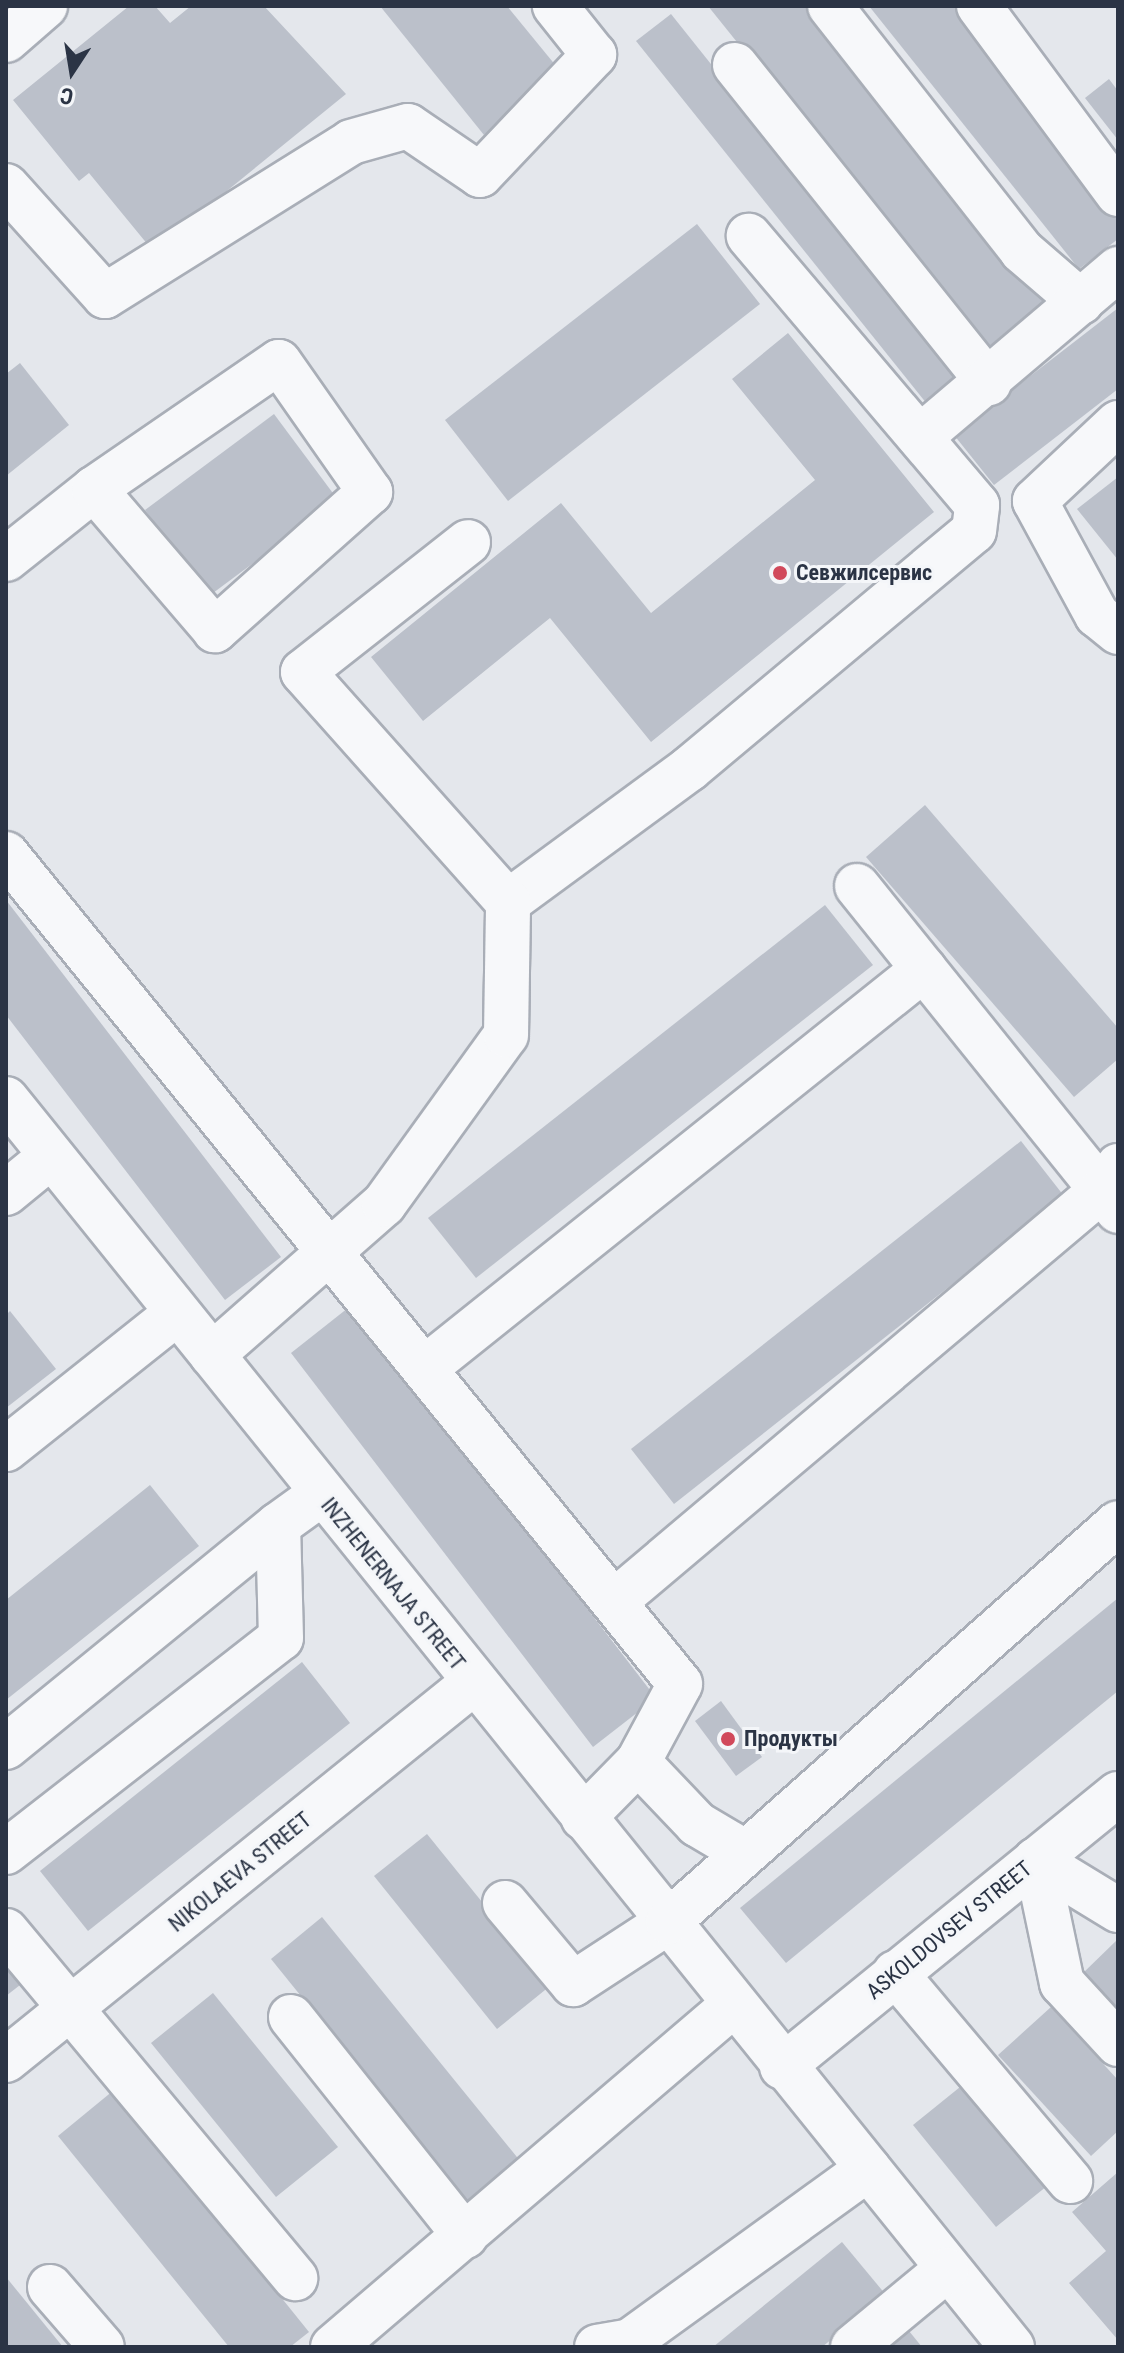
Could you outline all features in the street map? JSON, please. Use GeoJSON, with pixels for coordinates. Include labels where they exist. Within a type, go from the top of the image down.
{"type":"FeatureCollection","features":[{"type":"Feature","properties":{"kind":"street"},"geometry":{"type":"LineString","coordinates":[[6,40],[45,6]]}},
{"type":"Feature","properties":{"kind":"street"},"geometry":{"type":"LineString","coordinates":[[6,186],[105,296],[351,142],[408,126],[480,175],[594,55],[555,6]]}},
{"type":"Feature","properties":{"kind":"street"},"geometry":{"type":"LineString","coordinates":[[830,6],[1022,251],[1081,302]]}},
{"type":"Feature","properties":{"kind":"street"},"geometry":{"type":"LineString","coordinates":[[979,6],[1118,194]]}},
{"type":"Feature","properties":{"kind":"street"},"geometry":{"type":"LineString","coordinates":[[735,65],[989,383]]}},
{"type":"Feature","properties":{"kind":"street"},"geometry":{"type":"LineString","coordinates":[[508,902],[689,769],[974,531],[977,505],[749,236]]}},
{"type":"Feature","properties":{"kind":"street"},"geometry":{"type":"LineString","coordinates":[[920,437],[989,383],[1118,269]]}},
{"type":"Feature","properties":{"kind":"street"},"geometry":{"type":"LineString","coordinates":[[6,559],[94,489],[279,362],[370,492],[215,630],[94,489]]}},
{"type":"Feature","properties":{"kind":"street"},"geometry":{"type":"LineString","coordinates":[[1118,423],[1035,501],[1097,615],[1118,632]]}},
{"type":"Feature","properties":{"kind":"street"},"geometry":{"type":"LineString","coordinates":[[212,1355],[330,1255],[384,1204],[506,1035],[508,902],[303,672],[468,542]]}},
{"type":"Feature","properties":{"kind":"street"},"geometry":{"type":"LineString","coordinates":[[6,854],[680,1684],[638,1762],[583,1818]]}},
{"type":"Feature","properties":{"kind":"street"},"geometry":{"type":"LineString","coordinates":[[615,1601],[1113,1189],[857,886]]}},
{"type":"Feature","properties":{"kind":"street"},"geometry":{"type":"LineString","coordinates":[[425,1368],[924,969]]}},
{"type":"Feature","properties":{"kind":"street","name":"INZHENERNAJA STREET"},"geometry":{"type":"LineString","coordinates":[[6,1099],[782,2067],[1012,2347]]}},
{"type":"Feature","properties":{"kind":"street"},"geometry":{"type":"LineString","coordinates":[[6,1193],[51,1156]]}},
{"type":"Feature","properties":{"kind":"street"},"geometry":{"type":"LineString","coordinates":[[6,1449],[177,1313]]}},
{"type":"Feature","properties":{"kind":"street"},"geometry":{"type":"LineString","coordinates":[[6,1747],[278,1525],[321,1494]]}},
{"type":"Feature","properties":{"kind":"street"},"geometry":{"type":"LineString","coordinates":[[505,1903],[573,1984],[668,1922],[741,1850],[1118,1523]]}},
{"type":"Feature","properties":{"kind":"street"},"geometry":{"type":"LineString","coordinates":[[6,1852],[281,1638],[278,1525]]}},
{"type":"Feature","properties":{"kind":"street","name":"NIKOLAEVA STREET"},"geometry":{"type":"LineString","coordinates":[[6,2060],[473,1683]]}},
{"type":"Feature","properties":{"kind":"street"},"geometry":{"type":"LineString","coordinates":[[638,1762],[697,1824],[741,1850]]}},
{"type":"Feature","properties":{"kind":"street","name":"ASKOLDOVSEV STREET"},"geometry":{"type":"LineString","coordinates":[[782,2067],[1118,1794]]}},
{"type":"Feature","properties":{"kind":"street"},"geometry":{"type":"LineString","coordinates":[[1036,1860],[1118,1910]]}},
{"type":"Feature","properties":{"kind":"street"},"geometry":{"type":"LineString","coordinates":[[1036,1860],[1062,1983],[1118,2044]]}},
{"type":"Feature","properties":{"kind":"street"},"geometry":{"type":"LineString","coordinates":[[6,1931],[295,2278]]}},
{"type":"Feature","properties":{"kind":"street"},"geometry":{"type":"LineString","coordinates":[[895,1973],[1070,2181]]}},
{"type":"Feature","properties":{"kind":"street"},"geometry":{"type":"LineString","coordinates":[[333,2347],[733,2005]]}},
{"type":"Feature","properties":{"kind":"street"},"geometry":{"type":"LineString","coordinates":[[291,2017],[465,2236]]}},
{"type":"Feature","properties":{"kind":"street"},"geometry":{"type":"LineString","coordinates":[[597,2347],[630,2341],[868,2169]]}},
{"type":"Feature","properties":{"kind":"street"},"geometry":{"type":"LineString","coordinates":[[853,2347],[946,2270]]}},
{"type":"Feature","properties":{"kind":"street"},"geometry":{"type":"LineString","coordinates":[[50,2287],[102,2347]]}},
{"type":"Feature","properties":{"kind":"building"},"geometry":{"type":"Polygon","coordinates":[[[129,6],[155,6],[170,23],[191,6],[264,6],[346,94],[153,251],[89,173],[79,181],[13,100],[129,6]]]}},
{"type":"Feature","properties":{"kind":"building"},"geometry":{"type":"Polygon","coordinates":[[[380,6],[507,6],[561,72],[484,135],[380,6]]]}},
{"type":"Feature","properties":{"kind":"building"},"geometry":{"type":"Polygon","coordinates":[[[708,6],[809,6],[1048,305],[987,354],[708,6]]]}},
{"type":"Feature","properties":{"kind":"building"},"geometry":{"type":"Polygon","coordinates":[[[869,6],[957,6],[1118,221],[1118,239],[1079,269],[869,6]]]}},
{"type":"Feature","properties":{"kind":"building"},"geometry":{"type":"Polygon","coordinates":[[[671,14],[961,377],[927,404],[636,41],[671,14]]]}},
{"type":"Feature","properties":{"kind":"building"},"geometry":{"type":"Polygon","coordinates":[[[1109,79],[1118,91],[1118,140],[1085,98],[1109,79]]]}},
{"type":"Feature","properties":{"kind":"building"},"geometry":{"type":"Polygon","coordinates":[[[697,224],[760,304],[508,501],[445,420],[697,224]]]}},
{"type":"Feature","properties":{"kind":"building"},"geometry":{"type":"Polygon","coordinates":[[[1118,308],[1118,389],[994,485],[954,435],[1118,308]]]}},
{"type":"Feature","properties":{"kind":"building","name":"Севжилсервис"},"geometry":{"type":"Polygon","coordinates":[[[788,333],[934,512],[651,742],[550,618],[423,721],[371,657],[561,503],[651,613],[815,480],[732,379],[788,333]]]}},
{"type":"Feature","properties":{"kind":"building"},"geometry":{"type":"Polygon","coordinates":[[[20,363],[69,425],[6,476],[6,374],[20,363]]]}},
{"type":"Feature","properties":{"kind":"building"},"geometry":{"type":"Polygon","coordinates":[[[274,414],[338,500],[209,596],[145,510],[274,414]]]}},
{"type":"Feature","properties":{"kind":"building"},"geometry":{"type":"Polygon","coordinates":[[[1118,477],[1118,560],[1077,509],[1118,477]]]}},
{"type":"Feature","properties":{"kind":"building"},"geometry":{"type":"Polygon","coordinates":[[[925,805],[1118,1028],[1118,1059],[1074,1097],[866,857],[925,805]]]}},
{"type":"Feature","properties":{"kind":"building"},"geometry":{"type":"Polygon","coordinates":[[[6,900],[281,1257],[225,1300],[6,1015],[6,900]]]}},
{"type":"Feature","properties":{"kind":"building"},"geometry":{"type":"Polygon","coordinates":[[[825,905],[873,965],[476,1278],[428,1218],[825,905]]]}},
{"type":"Feature","properties":{"kind":"building"},"geometry":{"type":"Polygon","coordinates":[[[1021,1141],[1064,1196],[674,1504],[631,1449],[1021,1141]]]}},
{"type":"Feature","properties":{"kind":"building"},"geometry":{"type":"Polygon","coordinates":[[[353,1304],[656,1698],[593,1747],[291,1353],[353,1304]]]}},
{"type":"Feature","properties":{"kind":"building"},"geometry":{"type":"Polygon","coordinates":[[[10,1311],[56,1369],[6,1408],[6,1315],[10,1311]]]}},
{"type":"Feature","properties":{"kind":"building"},"geometry":{"type":"Polygon","coordinates":[[[150,1485],[199,1546],[6,1700],[6,1600],[150,1485]]]}},
{"type":"Feature","properties":{"kind":"building"},"geometry":{"type":"Polygon","coordinates":[[[1118,1598],[1118,1691],[786,1963],[740,1908],[1118,1598]]]}},
{"type":"Feature","properties":{"kind":"building"},"geometry":{"type":"Polygon","coordinates":[[[302,1662],[350,1723],[88,1931],[40,1871],[302,1662]]]}},
{"type":"Feature","properties":{"kind":"building","name":"Продукты"},"geometry":{"type":"Polygon","coordinates":[[[721,1701],[762,1757],[736,1776],[695,1721],[721,1701]]]}},
{"type":"Feature","properties":{"kind":"building"},"geometry":{"type":"Polygon","coordinates":[[[427,1834],[550,1986],[497,2029],[374,1876],[427,1834]]]}},
{"type":"Feature","properties":{"kind":"building"},"geometry":{"type":"Polygon","coordinates":[[[322,1917],[525,2167],[473,2209],[271,1959],[322,1917]]]}},
{"type":"Feature","properties":{"kind":"building"},"geometry":{"type":"Polygon","coordinates":[[[1118,1939],[1118,2013],[1081,1975],[1118,1939]]]}},
{"type":"Feature","properties":{"kind":"building"},"geometry":{"type":"Polygon","coordinates":[[[6,1968],[20,1985],[6,1996],[6,1968]]]}},
{"type":"Feature","properties":{"kind":"building"},"geometry":{"type":"Polygon","coordinates":[[[213,1993],[338,2147],[276,2197],[151,2043],[213,1993]]]}},
{"type":"Feature","properties":{"kind":"building"},"geometry":{"type":"Polygon","coordinates":[[[1051,2007],[1118,2080],[1118,2131],[1091,2156],[998,2055],[1051,2007]]]}},
{"type":"Feature","properties":{"kind":"building"},"geometry":{"type":"Polygon","coordinates":[[[965,2083],[1047,2186],[996,2227],[913,2125],[965,2083]]]}},
{"type":"Feature","properties":{"kind":"building"},"geometry":{"type":"Polygon","coordinates":[[[114,2090],[309,2332],[290,2347],[229,2347],[58,2136],[114,2090]]]}},
{"type":"Feature","properties":{"kind":"building"},"geometry":{"type":"Polygon","coordinates":[[[1118,2172],[1118,2340],[1069,2283],[1106,2251],[1072,2212],[1118,2172]]]}},
{"type":"Feature","properties":{"kind":"building"},"geometry":{"type":"Polygon","coordinates":[[[842,2242],[886,2295],[822,2347],[713,2347],[842,2242]]]}},
{"type":"Feature","properties":{"kind":"building"},"geometry":{"type":"Polygon","coordinates":[[[6,2277],[63,2347],[6,2347],[6,2277]]]}},
{"type":"Feature","properties":{"kind":"building"},"geometry":{"type":"Polygon","coordinates":[[[909,2331],[922,2347],[888,2347],[909,2331]]]}},
{"type":"Feature","properties":{"kind":"place","name":"Севжилсервис"},"geometry":{"type":"Point","coordinates":[780,573]}},
{"type":"Feature","properties":{"kind":"place","name":"Продукты"},"geometry":{"type":"Point","coordinates":[728,1739]}}]}
